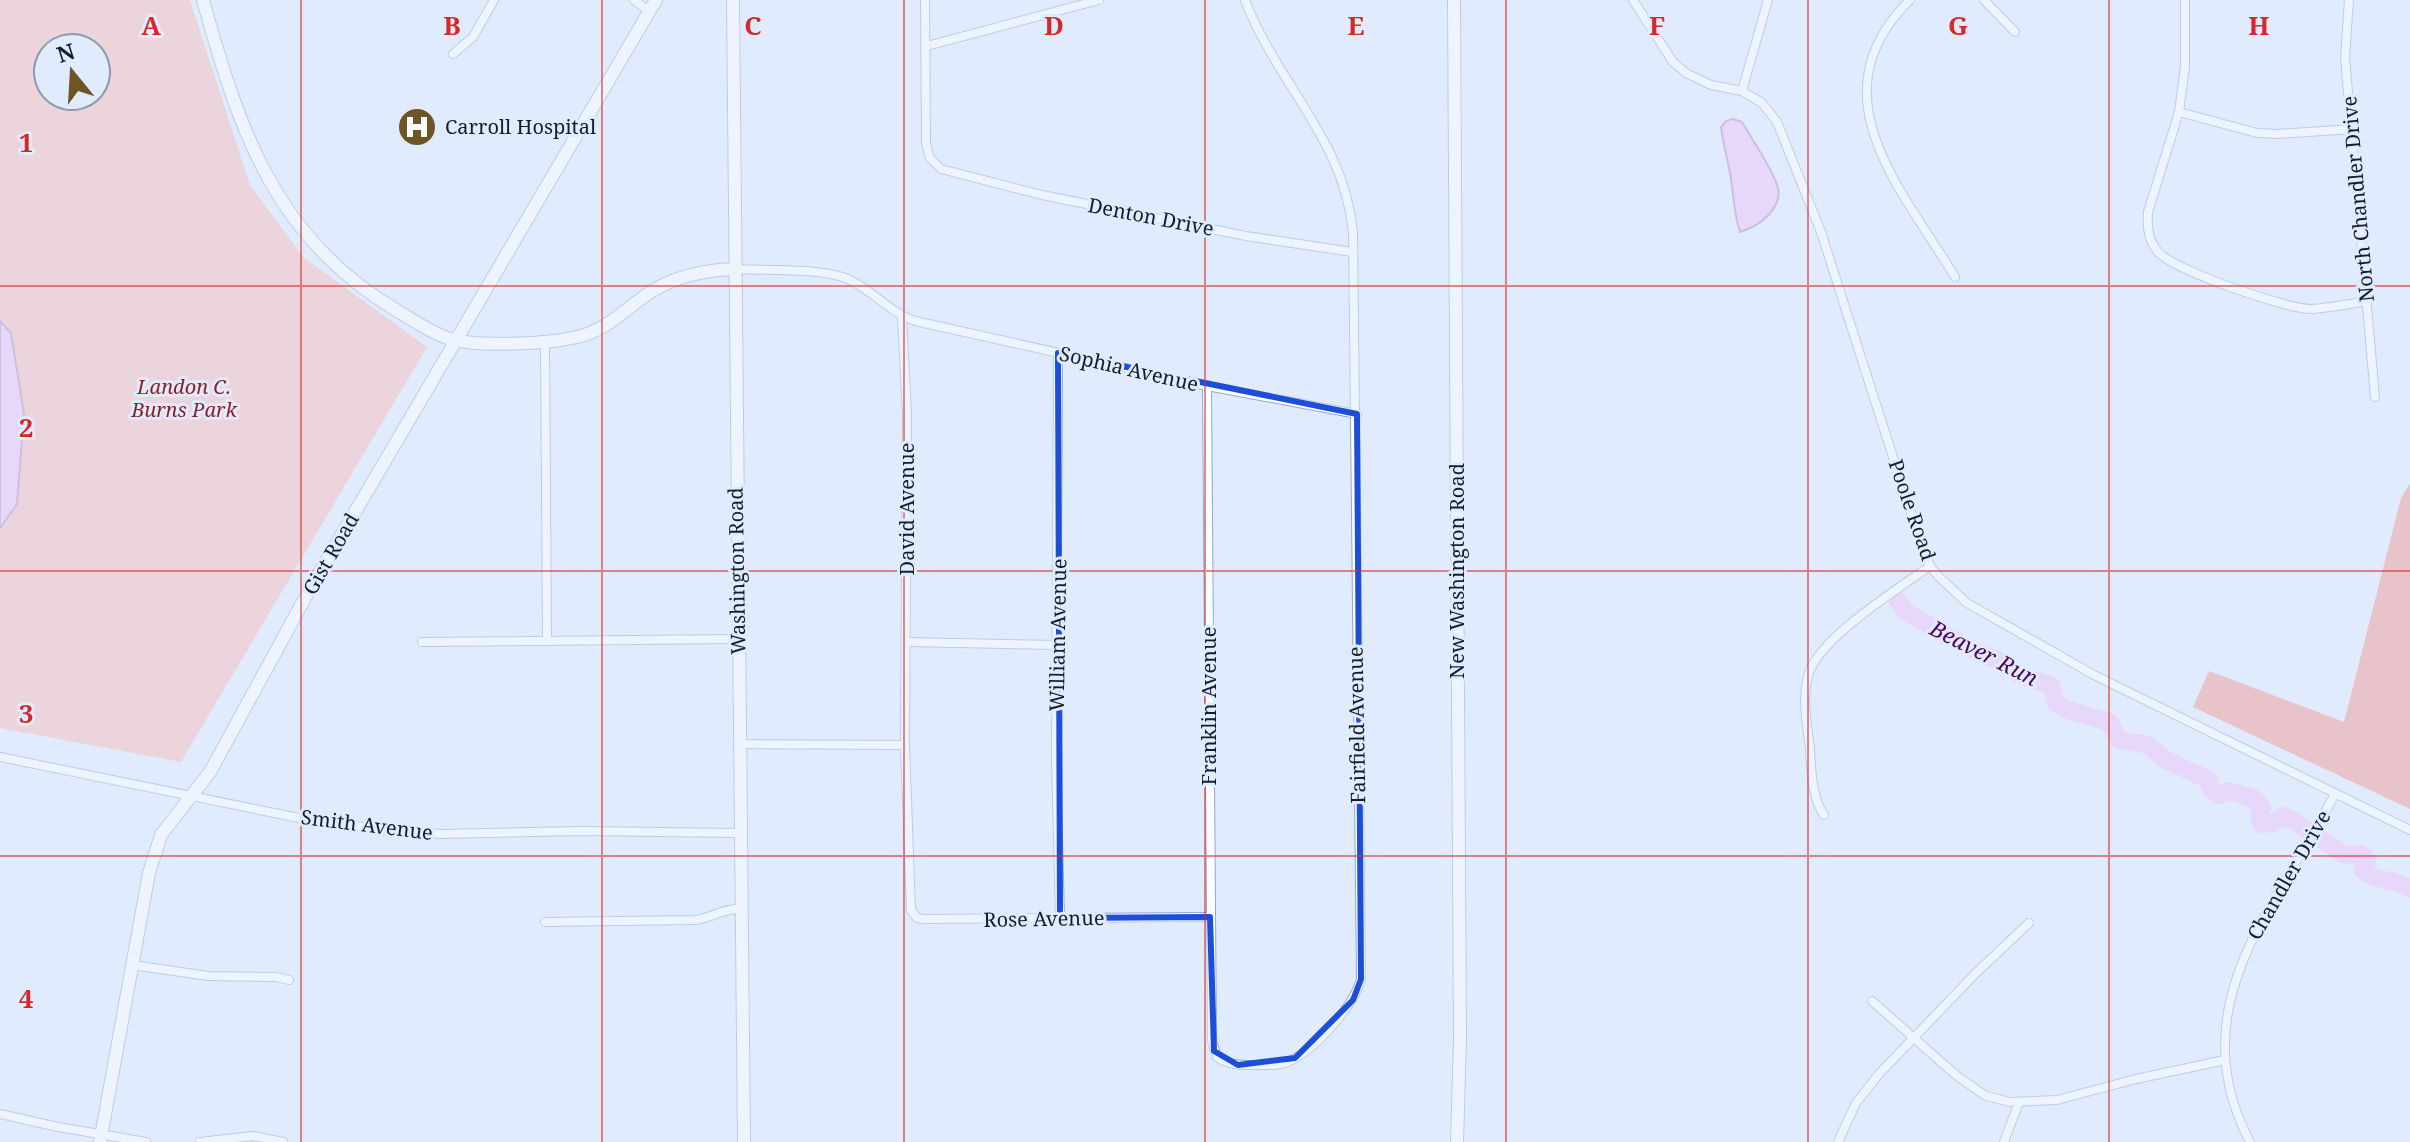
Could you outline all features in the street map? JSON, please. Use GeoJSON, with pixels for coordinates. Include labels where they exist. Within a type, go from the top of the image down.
{"type":"FeatureCollection","features":[{"type":"Feature","properties":{"kind":"main road"},"geometry":{"type":"LineString","coordinates":[[203,0],[240,120],[263,171],[288,212],[328,259],[367,291],[412,320],[457,340],[545,342],[601,329],[650,292],[676,279],[735,269]]}},
{"type":"Feature","properties":{"kind":"main road","name":"Washington Road"},"geometry":{"type":"LineString","coordinates":[[733,0],[744,1142]]}},
{"type":"Feature","properties":{"kind":"main road","name":"New Washington Road"},"geometry":{"type":"LineString","coordinates":[[1454,0],[1460,1039],[1457,1142]]}},
{"type":"Feature","properties":{"kind":"main road","name":"Gist Road"},"geometry":{"type":"LineString","coordinates":[[101,1138],[156,846],[167,825],[210,772],[311,587],[653,6]]}},
{"type":"Feature","properties":{"kind":"street"},"geometry":{"type":"LineString","coordinates":[[453,54],[473,37],[494,0]]}},
{"type":"Feature","properties":{"kind":"street"},"geometry":{"type":"LineString","coordinates":[[634,0],[653,6]]}},
{"type":"Feature","properties":{"kind":"street"},"geometry":{"type":"LineString","coordinates":[[925,0],[927,46],[1099,0]]}},
{"type":"Feature","properties":{"kind":"street","name":"Fairfield Avenue"},"geometry":{"type":"LineString","coordinates":[[1211,1027],[1214,1051],[1223,1061],[1238,1065],[1285,1063],[1304,1052],[1323,1035],[1353,1000],[1361,979],[1357,414],[1351,214],[1342,175],[1321,134],[1263,41],[1245,0]]}},
{"type":"Feature","properties":{"kind":"street","name":"Poole Road"},"geometry":{"type":"LineString","coordinates":[[1633,0],[1668,55],[1686,73],[1711,85],[1742,91],[1762,103],[1777,122],[1842,289],[1930,566],[1967,603],[2023,636],[2094,675],[2410,830]]}},
{"type":"Feature","properties":{"kind":"street"},"geometry":{"type":"LineString","coordinates":[[1742,91],[1768,0]]}},
{"type":"Feature","properties":{"kind":"street"},"geometry":{"type":"LineString","coordinates":[[1910,0],[1885,30],[1872,60],[1867,83],[1867,112],[1883,162],[1955,277]]}},
{"type":"Feature","properties":{"kind":"street"},"geometry":{"type":"LineString","coordinates":[[1984,0],[2015,32]]}},
{"type":"Feature","properties":{"kind":"street"},"geometry":{"type":"LineString","coordinates":[[2185,0],[2185,67],[2179,112],[2148,212],[2147,226],[2158,252],[2169,261],[2194,272],[2286,304],[2309,309],[2367,301]]}},
{"type":"Feature","properties":{"kind":"street","name":"North Chandler Drive"},"geometry":{"type":"LineString","coordinates":[[2349,0],[2345,58],[2375,397]]}},
{"type":"Feature","properties":{"kind":"street","name":"Denton Drive"},"geometry":{"type":"LineString","coordinates":[[927,46],[926,144],[930,158],[951,174],[1246,236],[1352,252]]}},
{"type":"Feature","properties":{"kind":"street"},"geometry":{"type":"LineString","coordinates":[[2179,112],[2257,133],[2352,129]]}},
{"type":"Feature","properties":{"kind":"street"},"geometry":{"type":"LineString","coordinates":[[735,269],[840,276],[874,295],[902,317]]}},
{"type":"Feature","properties":{"kind":"street","name":"Sophia Avenue"},"geometry":{"type":"LineString","coordinates":[[902,317],[943,329],[1207,386],[1357,414]]}},
{"type":"Feature","properties":{"kind":"street","name":"David Avenue"},"geometry":{"type":"LineString","coordinates":[[902,317],[907,414],[905,745],[909,881]]}},
{"type":"Feature","properties":{"kind":"street"},"geometry":{"type":"LineString","coordinates":[[545,342],[547,641]]}},
{"type":"Feature","properties":{"kind":"street","name":"William Avenue"},"geometry":{"type":"LineString","coordinates":[[1058,353],[1056,758],[1060,918]]}},
{"type":"Feature","properties":{"kind":"street","name":"Franklin Avenue"},"geometry":{"type":"LineString","coordinates":[[1207,386],[1211,1027]]}},
{"type":"Feature","properties":{"kind":"street"},"geometry":{"type":"LineString","coordinates":[[1824,815],[1818,805],[1811,767],[1805,703],[1811,666],[1828,643],[1930,566]]}},
{"type":"Feature","properties":{"kind":"street"},"geometry":{"type":"LineString","coordinates":[[422,642],[738,639]]}},
{"type":"Feature","properties":{"kind":"street"},"geometry":{"type":"LineString","coordinates":[[907,642],[1058,645]]}},
{"type":"Feature","properties":{"kind":"street"},"geometry":{"type":"LineString","coordinates":[[739,744],[905,745]]}},
{"type":"Feature","properties":{"kind":"street","name":"Smith Avenue"},"geometry":{"type":"LineString","coordinates":[[0,757],[299,818],[412,833],[739,833]]}},
{"type":"Feature","properties":{"kind":"street","name":"Chandler Drive"},"geometry":{"type":"LineString","coordinates":[[2250,1142],[2233,1098],[2225,1060],[2230,999],[2241,960],[2276,890],[2301,854],[2335,794]]}},
{"type":"Feature","properties":{"kind":"street","name":"Rose Avenue"},"geometry":{"type":"LineString","coordinates":[[909,881],[911,910],[917,918],[1210,917]]}},
{"type":"Feature","properties":{"kind":"street"},"geometry":{"type":"LineString","coordinates":[[545,922],[702,920],[724,909],[740,909]]}},
{"type":"Feature","properties":{"kind":"street"},"geometry":{"type":"LineString","coordinates":[[1838,1142],[1856,1103],[1879,1074],[2029,923]]}},
{"type":"Feature","properties":{"kind":"street"},"geometry":{"type":"LineString","coordinates":[[133,965],[189,974],[268,976],[289,980]]}},
{"type":"Feature","properties":{"kind":"street"},"geometry":{"type":"LineString","coordinates":[[1872,1001],[1957,1076],[1986,1096],[2019,1102],[2057,1100],[2225,1060]]}},
{"type":"Feature","properties":{"kind":"street"},"geometry":{"type":"LineString","coordinates":[[2004,1142],[2019,1102]]}},
{"type":"Feature","properties":{"kind":"street"},"geometry":{"type":"LineString","coordinates":[[0,1114],[101,1138],[146,1142]]}},
{"type":"Feature","properties":{"kind":"street"},"geometry":{"type":"LineString","coordinates":[[200,1142],[253,1136],[283,1142]]}},
{"type":"Feature","properties":{"kind":"highlighted area"},"geometry":{"type":"Polygon","coordinates":[[[1058,353],[1357,414],[1361,979],[1353,1000],[1295,1058],[1238,1065],[1214,1051],[1210,917],[1060,918],[1058,353]]]}},
{"type":"Feature","properties":{"kind":"green space","name":"Landon C. Burns Park"},"geometry":{"type":"Polygon","coordinates":[[[0,0],[190,0],[250,185],[303,257],[427,347],[181,762],[0,728],[0,0]]]}},
{"type":"Feature","properties":{"kind":"shaded area"},"geometry":{"type":"Polygon","coordinates":[[[1733,119],[1742,122],[1769,167],[1778,191],[1778,199],[1770,214],[1740,232],[1721,127],[1733,119]]]}},
{"type":"Feature","properties":{"kind":"shaded area"},"geometry":{"type":"Polygon","coordinates":[[[0,321],[11,333],[24,414],[17,504],[0,528],[0,321]]]}},
{"type":"Feature","properties":{"kind":"shaded area"},"geometry":{"type":"Polygon","coordinates":[[[2410,483],[2410,809],[2193,707],[2209,671],[2344,722],[2401,498],[2410,483]]]}},
{"type":"Feature","properties":{"kind":"waterway","name":"Beaver Run"},"geometry":{"type":"LineString","coordinates":[[1898,601],[1906,612],[1971,649],[2004,663],[2019,675],[2051,685],[2056,703],[2068,710],[2109,722],[2119,740],[2148,745],[2166,760],[2209,780],[2211,789],[2219,795],[2229,791],[2255,799],[2262,807],[2259,816],[2262,824],[2273,823],[2284,816],[2345,855],[2361,854],[2367,861],[2363,870],[2368,874],[2410,889]]}},
{"type":"Feature","properties":{"kind":"place","name":"Carroll Hospital"},"geometry":{"type":"Point","coordinates":[417,127]}}]}
